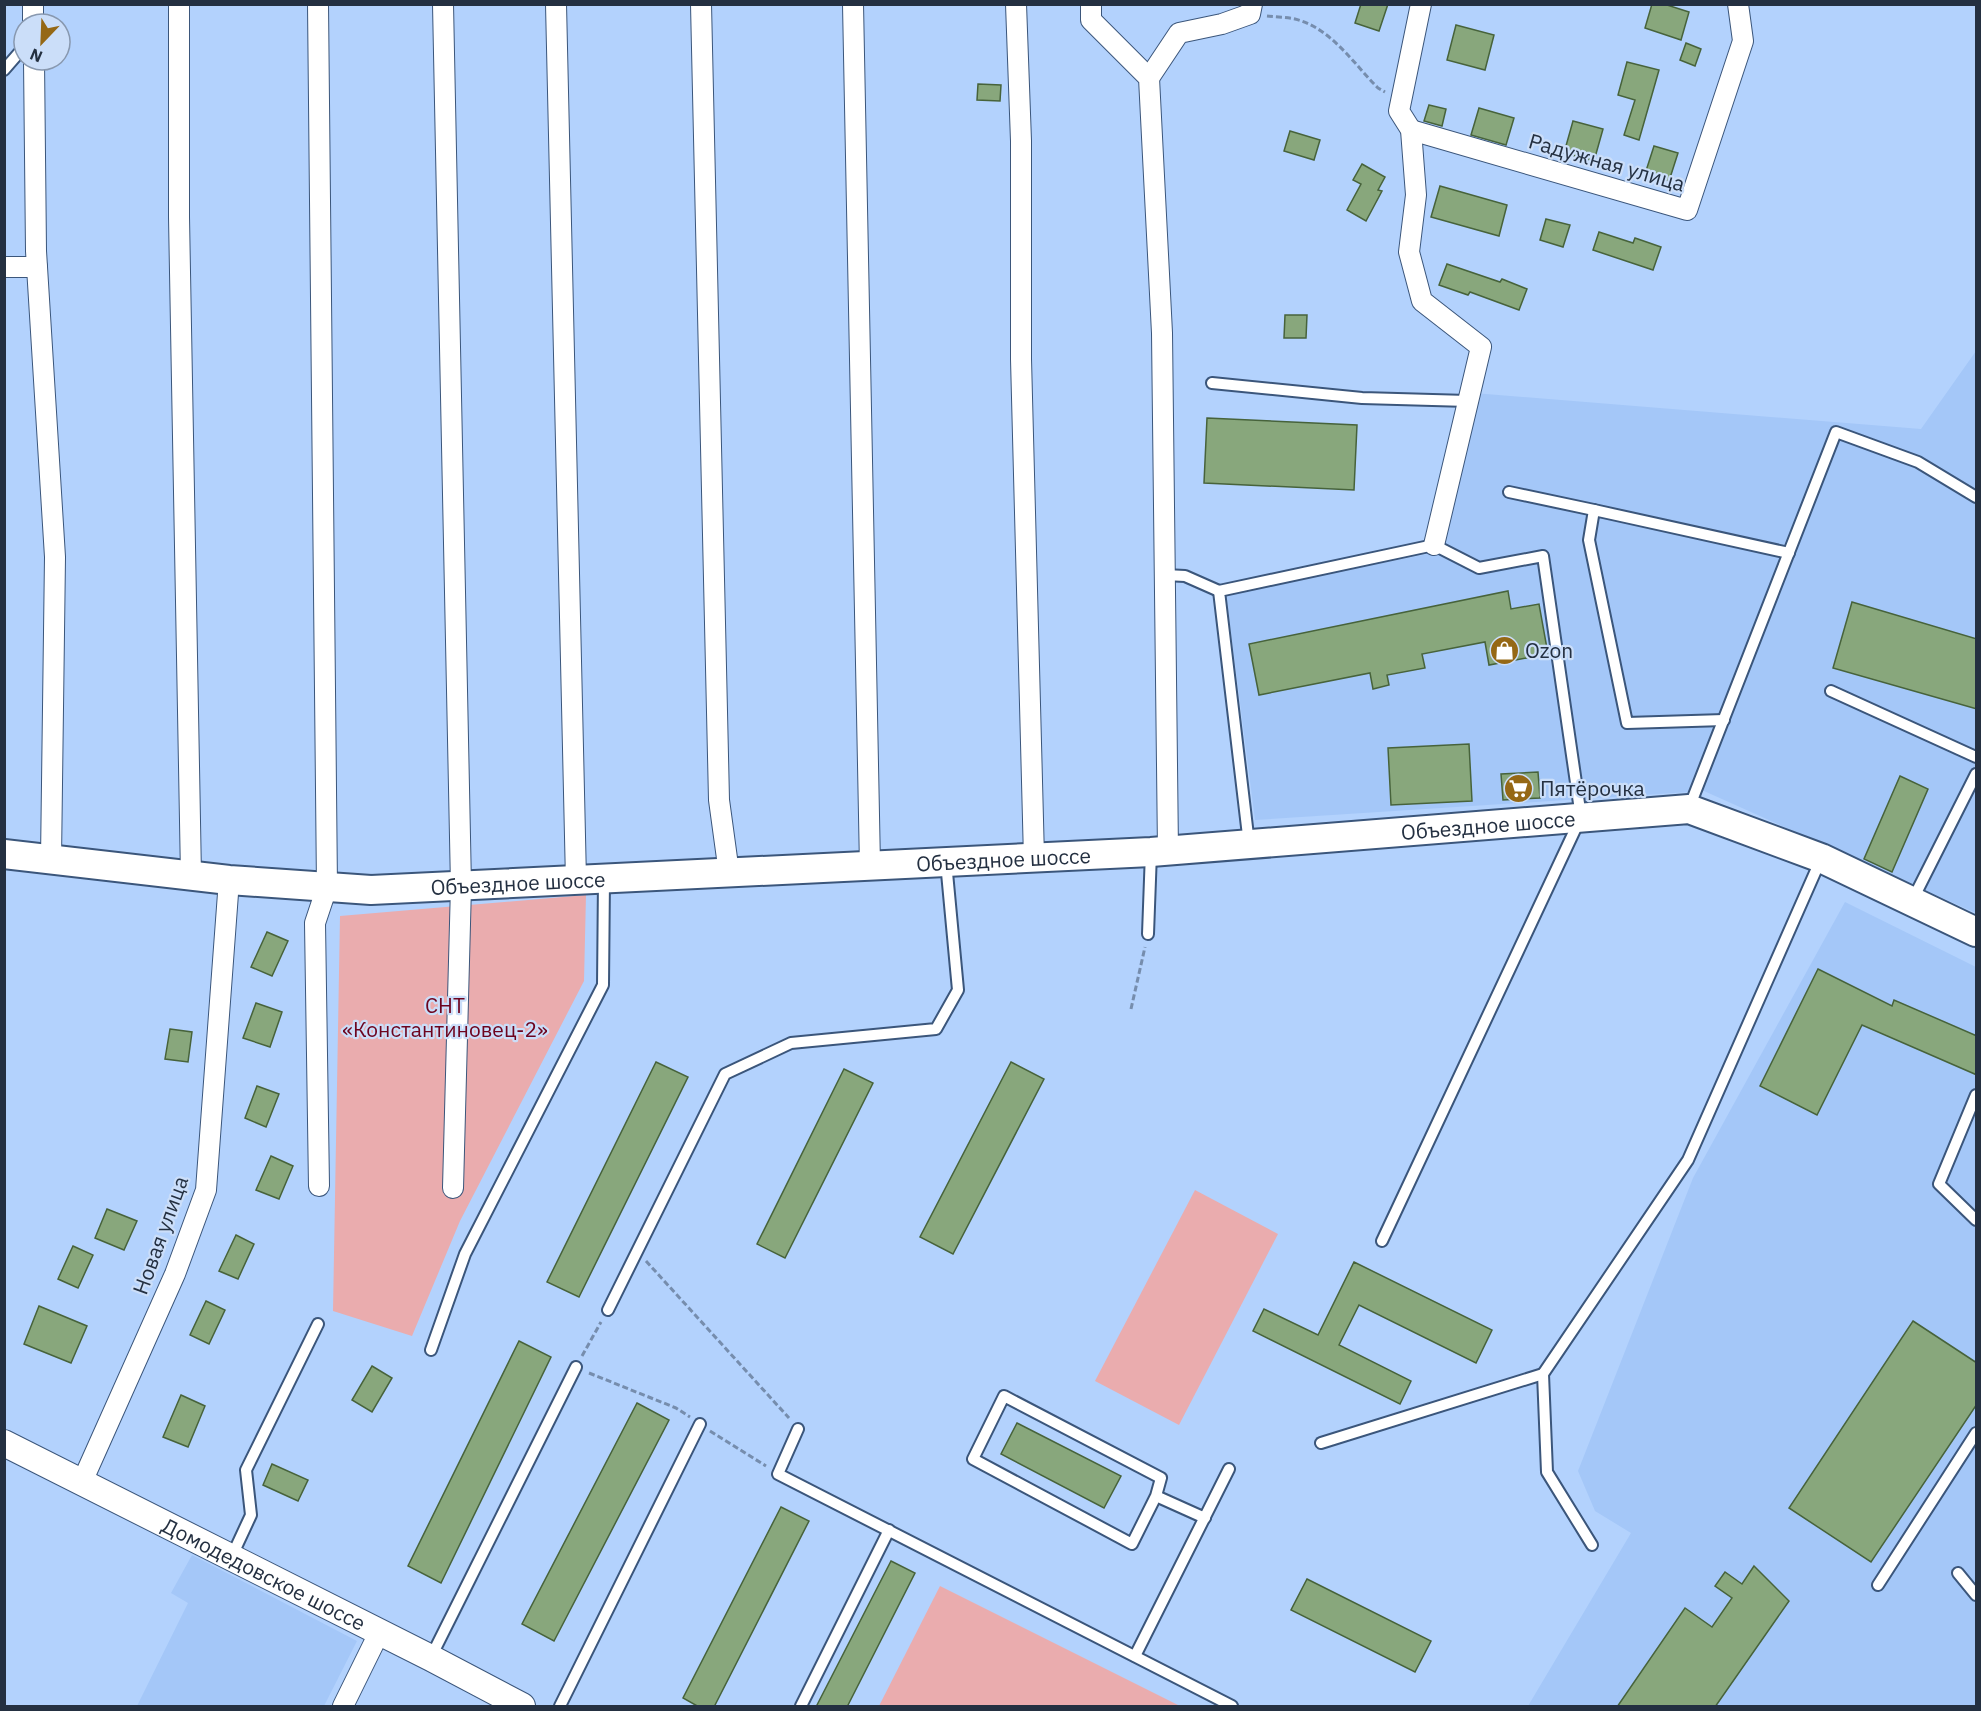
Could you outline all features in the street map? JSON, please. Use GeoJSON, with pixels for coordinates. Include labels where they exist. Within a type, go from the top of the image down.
{"type":"FeatureCollection","features":[{"type":"Feature","properties":{"kind":"main road","name":"Объездное шоссе"},"geometry":{"type":"LineString","coordinates":[[4,854],[229,880],[371,891],[1160,851],[1689,809],[1821,858],[1977,932]]}},
{"type":"Feature","properties":{"kind":"street"},"geometry":{"type":"LineString","coordinates":[[179,4],[178,217],[191,876]]}},
{"type":"Feature","properties":{"kind":"street"},"geometry":{"type":"LineString","coordinates":[[318,4],[327,887],[315,923],[319,1186]]}},
{"type":"Feature","properties":{"kind":"street"},"geometry":{"type":"LineString","coordinates":[[443,4],[461,886],[453,1188]]}},
{"type":"Feature","properties":{"kind":"street"},"geometry":{"type":"LineString","coordinates":[[556,4],[590,880]]}},
{"type":"Feature","properties":{"kind":"street"},"geometry":{"type":"LineString","coordinates":[[701,4],[719,800],[729,873]]}},
{"type":"Feature","properties":{"kind":"street"},"geometry":{"type":"LineString","coordinates":[[853,4],[870,866]]}},
{"type":"Feature","properties":{"kind":"street"},"geometry":{"type":"LineString","coordinates":[[1016,4],[1021,141],[1021,359],[1034,858]]}},
{"type":"Feature","properties":{"kind":"street"},"geometry":{"type":"LineString","coordinates":[[1091,4],[1091,20],[1149,78]]}},
{"type":"Feature","properties":{"kind":"street"},"geometry":{"type":"LineString","coordinates":[[1421,4],[1399,111],[1411,130],[1416,195],[1409,252],[1422,301],[1481,347],[1434,544]]}},
{"type":"Feature","properties":{"kind":"street","name":"Радужная улица"},"geometry":{"type":"LineString","coordinates":[[1411,130],[1688,210],[1743,41],[1738,4]]}},
{"type":"Feature","properties":{"kind":"street"},"geometry":{"type":"LineString","coordinates":[[1160,851],[1165,574],[1162,333],[1149,78],[1179,33],[1222,24],[1251,9]]}},
{"type":"Feature","properties":{"kind":"street"},"geometry":{"type":"LineString","coordinates":[[34,72],[37,267],[55,557],[51,859]]}},
{"type":"Feature","properties":{"kind":"street"},"geometry":{"type":"LineString","coordinates":[[4,267],[37,267]]}},
{"type":"Feature","properties":{"kind":"street","name":"Новая улица"},"geometry":{"type":"LineString","coordinates":[[82,1482],[175,1274],[206,1190],[229,880]]}},
{"type":"Feature","properties":{"kind":"street","name":"Домодедовское шоссе"},"geometry":{"type":"LineString","coordinates":[[4,1443],[431,1658],[522,1707]]}},
{"type":"Feature","properties":{"kind":"street"},"geometry":{"type":"LineString","coordinates":[[343,1707],[380,1633]]}},
{"type":"Feature","properties":{"kind":"lane"},"geometry":{"type":"LineString","coordinates":[[1212,383],[1362,398],[1468,401]]}},
{"type":"Feature","properties":{"kind":"lane"},"geometry":{"type":"LineString","coordinates":[[1689,809],[1836,432],[1918,462],[1977,497]]}},
{"type":"Feature","properties":{"kind":"lane"},"geometry":{"type":"LineString","coordinates":[[1509,492],[1789,553]]}},
{"type":"Feature","properties":{"kind":"lane"},"geometry":{"type":"LineString","coordinates":[[1594,510],[1589,540],[1627,723],[1724,720]]}},
{"type":"Feature","properties":{"kind":"lane"},"geometry":{"type":"LineString","coordinates":[[1165,574],[1185,576],[1219,591],[1434,544],[1479,568],[1543,556],[1581,817],[1382,1241]]}},
{"type":"Feature","properties":{"kind":"lane"},"geometry":{"type":"LineString","coordinates":[[1219,591],[1249,844]]}},
{"type":"Feature","properties":{"kind":"lane"},"geometry":{"type":"LineString","coordinates":[[1831,691],[1977,757]]}},
{"type":"Feature","properties":{"kind":"lane"},"geometry":{"type":"LineString","coordinates":[[1912,902],[1977,774]]}},
{"type":"Feature","properties":{"kind":"lane"},"geometry":{"type":"LineString","coordinates":[[1148,933],[1160,851]]}},
{"type":"Feature","properties":{"kind":"lane"},"geometry":{"type":"LineString","coordinates":[[1592,1545],[1547,1472],[1543,1374],[1688,1160],[1821,858]]}},
{"type":"Feature","properties":{"kind":"lane"},"geometry":{"type":"LineString","coordinates":[[608,1310],[725,1074],[791,1043],[936,1029],[958,990],[946,862]]}},
{"type":"Feature","properties":{"kind":"lane"},"geometry":{"type":"LineString","coordinates":[[431,1350],[465,1254],[603,985],[590,880]]}},
{"type":"Feature","properties":{"kind":"lane"},"geometry":{"type":"LineString","coordinates":[[1977,1095],[1939,1184],[1977,1220]]}},
{"type":"Feature","properties":{"kind":"lane"},"geometry":{"type":"LineString","coordinates":[[231,1558],[252,1515],[246,1470],[318,1324]]}},
{"type":"Feature","properties":{"kind":"lane"},"geometry":{"type":"LineString","coordinates":[[431,1658],[576,1367]]}},
{"type":"Feature","properties":{"kind":"lane"},"geometry":{"type":"LineString","coordinates":[[1321,1443],[1543,1374]]}},
{"type":"Feature","properties":{"kind":"lane"},"geometry":{"type":"LineString","coordinates":[[1004,1396],[1161,1478],[1156,1496],[1132,1544],[973,1459],[1004,1396]]}},
{"type":"Feature","properties":{"kind":"lane"},"geometry":{"type":"LineString","coordinates":[[560,1707],[700,1424]]}},
{"type":"Feature","properties":{"kind":"lane"},"geometry":{"type":"LineString","coordinates":[[798,1429],[778,1474],[1232,1707]]}},
{"type":"Feature","properties":{"kind":"lane"},"geometry":{"type":"LineString","coordinates":[[1878,1586],[1977,1433]]}},
{"type":"Feature","properties":{"kind":"lane"},"geometry":{"type":"LineString","coordinates":[[1135,1656],[1229,1469]]}},
{"type":"Feature","properties":{"kind":"lane"},"geometry":{"type":"LineString","coordinates":[[1156,1496],[1205,1518]]}},
{"type":"Feature","properties":{"kind":"lane"},"geometry":{"type":"LineString","coordinates":[[801,1707],[889,1530]]}},
{"type":"Feature","properties":{"kind":"lane"},"geometry":{"type":"LineString","coordinates":[[1958,1573],[1977,1595]]}},
{"type":"Feature","properties":{"kind":"path"},"geometry":{"type":"LineString","coordinates":[[1251,9],[1295,19],[1316,28],[1334,40],[1378,88],[1402,99]]}},
{"type":"Feature","properties":{"kind":"path"},"geometry":{"type":"LineString","coordinates":[[1131,1009],[1148,933]]}},
{"type":"Feature","properties":{"kind":"path"},"geometry":{"type":"LineString","coordinates":[[637,1250],[798,1429]]}},
{"type":"Feature","properties":{"kind":"path"},"geometry":{"type":"LineString","coordinates":[[608,1310],[576,1367],[676,1408],[778,1474]]}},
{"type":"Feature","properties":{"kind":"shaded area"},"geometry":{"type":"Polygon","coordinates":[[[1976,351],[1976,913],[1704,791],[1255,820],[1226,594],[1433,553],[1461,392],[1921,429],[1976,351]]]}},
{"type":"Feature","properties":{"kind":"shaded area"},"geometry":{"type":"Polygon","coordinates":[[[1845,902],[1976,967],[1976,1706],[1528,1706],[1631,1533],[1595,1511],[1578,1471],[1693,1178],[1845,902]]]}},
{"type":"Feature","properties":{"kind":"shaded area"},"geometry":{"type":"Polygon","coordinates":[[[192,1555],[357,1641],[324,1706],[137,1706],[188,1603],[171,1593],[192,1555]]]}},
{"type":"Feature","properties":{"kind":"green space","name":"СНТ «Константиновец-2»"},"geometry":{"type":"Polygon","coordinates":[[[586,895],[584,981],[460,1221],[412,1336],[333,1311],[340,916],[586,895]]]}},
{"type":"Feature","properties":{"kind":"green space"},"geometry":{"type":"Polygon","coordinates":[[[1195,1190],[1278,1234],[1179,1425],[1095,1381],[1195,1190]]]}},
{"type":"Feature","properties":{"kind":"green space"},"geometry":{"type":"Polygon","coordinates":[[[940,1586],[1180,1706],[879,1706],[940,1586]]]}},
{"type":"Feature","properties":{"kind":"building"},"geometry":{"type":"Polygon","coordinates":[[[1361,4],[1388,4],[1379,31],[1355,23],[1361,4]]]}},
{"type":"Feature","properties":{"kind":"building"},"geometry":{"type":"Polygon","coordinates":[[[1652,4],[1664,4],[1689,12],[1681,40],[1645,28],[1652,4]]]}},
{"type":"Feature","properties":{"kind":"building"},"geometry":{"type":"Polygon","coordinates":[[[1456,25],[1494,35],[1485,70],[1447,60],[1456,25]]]}},
{"type":"Feature","properties":{"kind":"building"},"geometry":{"type":"Polygon","coordinates":[[[1686,43],[1701,49],[1695,66],[1680,60],[1686,43]]]}},
{"type":"Feature","properties":{"kind":"building"},"geometry":{"type":"Polygon","coordinates":[[[1627,62],[1659,70],[1639,140],[1624,135],[1635,100],[1618,95],[1627,62]]]}},
{"type":"Feature","properties":{"kind":"building"},"geometry":{"type":"Polygon","coordinates":[[[978,84],[1001,85],[1000,101],[977,100],[978,84]]]}},
{"type":"Feature","properties":{"kind":"building"},"geometry":{"type":"Polygon","coordinates":[[[1429,105],[1446,109],[1442,126],[1424,121],[1429,105]]]}},
{"type":"Feature","properties":{"kind":"building"},"geometry":{"type":"Polygon","coordinates":[[[1479,108],[1514,118],[1506,145],[1471,135],[1479,108]]]}},
{"type":"Feature","properties":{"kind":"building"},"geometry":{"type":"Polygon","coordinates":[[[1573,121],[1603,129],[1594,161],[1564,153],[1573,121]]]}},
{"type":"Feature","properties":{"kind":"building"},"geometry":{"type":"Polygon","coordinates":[[[1290,131],[1320,140],[1314,160],[1284,151],[1290,131]]]}},
{"type":"Feature","properties":{"kind":"building"},"geometry":{"type":"Polygon","coordinates":[[[1654,146],[1678,153],[1669,181],[1645,174],[1654,146]]]}},
{"type":"Feature","properties":{"kind":"building"},"geometry":{"type":"Polygon","coordinates":[[[1362,164],[1385,177],[1378,190],[1382,191],[1366,221],[1347,210],[1361,184],[1353,180],[1362,164]]]}},
{"type":"Feature","properties":{"kind":"building"},"geometry":{"type":"Polygon","coordinates":[[[1440,186],[1507,205],[1499,236],[1431,217],[1440,186]]]}},
{"type":"Feature","properties":{"kind":"building"},"geometry":{"type":"Polygon","coordinates":[[[1546,219],[1570,225],[1563,247],[1540,240],[1546,219]]]}},
{"type":"Feature","properties":{"kind":"building"},"geometry":{"type":"Polygon","coordinates":[[[1599,232],[1633,243],[1635,238],[1661,247],[1653,270],[1593,250],[1599,232]]]}},
{"type":"Feature","properties":{"kind":"building"},"geometry":{"type":"Polygon","coordinates":[[[1447,264],[1500,282],[1502,279],[1527,289],[1519,310],[1470,292],[1468,295],[1439,285],[1447,264]]]}},
{"type":"Feature","properties":{"kind":"building"},"geometry":{"type":"Polygon","coordinates":[[[1285,315],[1307,315],[1306,338],[1284,338],[1285,315]]]}},
{"type":"Feature","properties":{"kind":"building"},"geometry":{"type":"Polygon","coordinates":[[[1207,418],[1357,425],[1354,490],[1204,483],[1207,418]]]}},
{"type":"Feature","properties":{"kind":"building"},"geometry":{"type":"Polygon","coordinates":[[[1508,591],[1511,609],[1539,604],[1548,654],[1489,665],[1485,642],[1422,654],[1425,668],[1387,675],[1389,685],[1373,689],[1370,673],[1259,695],[1249,644],[1508,591]]]}},
{"type":"Feature","properties":{"kind":"building"},"geometry":{"type":"Polygon","coordinates":[[[1852,602],[1977,639],[1977,709],[1833,668],[1852,602]]]}},
{"type":"Feature","properties":{"kind":"building"},"geometry":{"type":"Polygon","coordinates":[[[1469,744],[1472,801],[1391,805],[1388,748],[1469,744]]]}},
{"type":"Feature","properties":{"kind":"building"},"geometry":{"type":"Polygon","coordinates":[[[1538,772],[1540,798],[1503,800],[1501,774],[1538,772]]]}},
{"type":"Feature","properties":{"kind":"building"},"geometry":{"type":"Polygon","coordinates":[[[1900,776],[1928,789],[1892,872],[1864,859],[1900,776]]]}},
{"type":"Feature","properties":{"kind":"building"},"geometry":{"type":"Polygon","coordinates":[[[267,932],[288,941],[272,976],[251,967],[267,932]]]}},
{"type":"Feature","properties":{"kind":"building"},"geometry":{"type":"Polygon","coordinates":[[[1818,969],[1892,1006],[1894,1000],[1977,1036],[1977,1075],[1862,1025],[1817,1115],[1760,1086],[1818,969]]]}},
{"type":"Feature","properties":{"kind":"building"},"geometry":{"type":"Polygon","coordinates":[[[256,1003],[282,1012],[270,1047],[243,1038],[256,1003]]]}},
{"type":"Feature","properties":{"kind":"building"},"geometry":{"type":"Polygon","coordinates":[[[170,1029],[192,1032],[188,1062],[165,1059],[170,1029]]]}},
{"type":"Feature","properties":{"kind":"building"},"geometry":{"type":"Polygon","coordinates":[[[656,1062],[688,1077],[579,1297],[547,1282],[656,1062]]]}},
{"type":"Feature","properties":{"kind":"building"},"geometry":{"type":"Polygon","coordinates":[[[1011,1062],[1044,1079],[953,1254],[920,1237],[1011,1062]]]}},
{"type":"Feature","properties":{"kind":"building"},"geometry":{"type":"Polygon","coordinates":[[[844,1069],[873,1083],[785,1258],[757,1244],[844,1069]]]}},
{"type":"Feature","properties":{"kind":"building"},"geometry":{"type":"Polygon","coordinates":[[[257,1086],[279,1094],[266,1127],[245,1118],[257,1086]]]}},
{"type":"Feature","properties":{"kind":"building"},"geometry":{"type":"Polygon","coordinates":[[[271,1156],[293,1166],[279,1199],[256,1190],[271,1156]]]}},
{"type":"Feature","properties":{"kind":"building"},"geometry":{"type":"Polygon","coordinates":[[[107,1209],[137,1221],[124,1250],[95,1238],[107,1209]]]}},
{"type":"Feature","properties":{"kind":"building"},"geometry":{"type":"Polygon","coordinates":[[[236,1235],[254,1244],[238,1279],[219,1271],[236,1235]]]}},
{"type":"Feature","properties":{"kind":"building"},"geometry":{"type":"Polygon","coordinates":[[[73,1246],[93,1255],[78,1288],[58,1279],[73,1246]]]}},
{"type":"Feature","properties":{"kind":"building"},"geometry":{"type":"Polygon","coordinates":[[[1354,1262],[1492,1330],[1476,1363],[1359,1305],[1339,1345],[1411,1381],[1400,1404],[1253,1331],[1264,1309],[1318,1335],[1354,1262]]]}},
{"type":"Feature","properties":{"kind":"building"},"geometry":{"type":"Polygon","coordinates":[[[206,1301],[225,1310],[209,1344],[190,1335],[206,1301]]]}},
{"type":"Feature","properties":{"kind":"building"},"geometry":{"type":"Polygon","coordinates":[[[39,1306],[87,1326],[71,1363],[24,1344],[39,1306]]]}},
{"type":"Feature","properties":{"kind":"building"},"geometry":{"type":"Polygon","coordinates":[[[1913,1321],[1977,1363],[1977,1404],[1871,1562],[1789,1508],[1913,1321]]]}},
{"type":"Feature","properties":{"kind":"building"},"geometry":{"type":"Polygon","coordinates":[[[519,1341],[551,1357],[441,1583],[408,1566],[519,1341]]]}},
{"type":"Feature","properties":{"kind":"building"},"geometry":{"type":"Polygon","coordinates":[[[372,1366],[392,1378],[372,1412],[352,1400],[372,1366]]]}},
{"type":"Feature","properties":{"kind":"building"},"geometry":{"type":"Polygon","coordinates":[[[181,1395],[205,1406],[188,1447],[163,1437],[181,1395]]]}},
{"type":"Feature","properties":{"kind":"building"},"geometry":{"type":"Polygon","coordinates":[[[637,1403],[669,1420],[554,1641],[522,1624],[637,1403]]]}},
{"type":"Feature","properties":{"kind":"building"},"geometry":{"type":"Polygon","coordinates":[[[1017,1423],[1121,1476],[1104,1508],[1001,1454],[1017,1423]]]}},
{"type":"Feature","properties":{"kind":"building"},"geometry":{"type":"Polygon","coordinates":[[[272,1464],[308,1480],[298,1501],[263,1485],[272,1464]]]}},
{"type":"Feature","properties":{"kind":"building"},"geometry":{"type":"Polygon","coordinates":[[[781,1507],[809,1521],[714,1707],[699,1707],[683,1698],[781,1507]]]}},
{"type":"Feature","properties":{"kind":"building"},"geometry":{"type":"Polygon","coordinates":[[[891,1561],[915,1573],[847,1707],[816,1707],[891,1561]]]}},
{"type":"Feature","properties":{"kind":"building"},"geometry":{"type":"Polygon","coordinates":[[[1754,1566],[1789,1601],[1715,1707],[1617,1707],[1685,1608],[1712,1627],[1732,1598],[1715,1586],[1725,1572],[1742,1584],[1754,1566]]]}},
{"type":"Feature","properties":{"kind":"building"},"geometry":{"type":"Polygon","coordinates":[[[1307,1579],[1431,1641],[1415,1672],[1291,1610],[1307,1579]]]}},
{"type":"Feature","properties":{"kind":"place","name":"Ozon"},"geometry":{"type":"Point","coordinates":[1504,650]}},
{"type":"Feature","properties":{"kind":"place","name":"Пятёрочка"},"geometry":{"type":"Point","coordinates":[1519,788]}}]}
